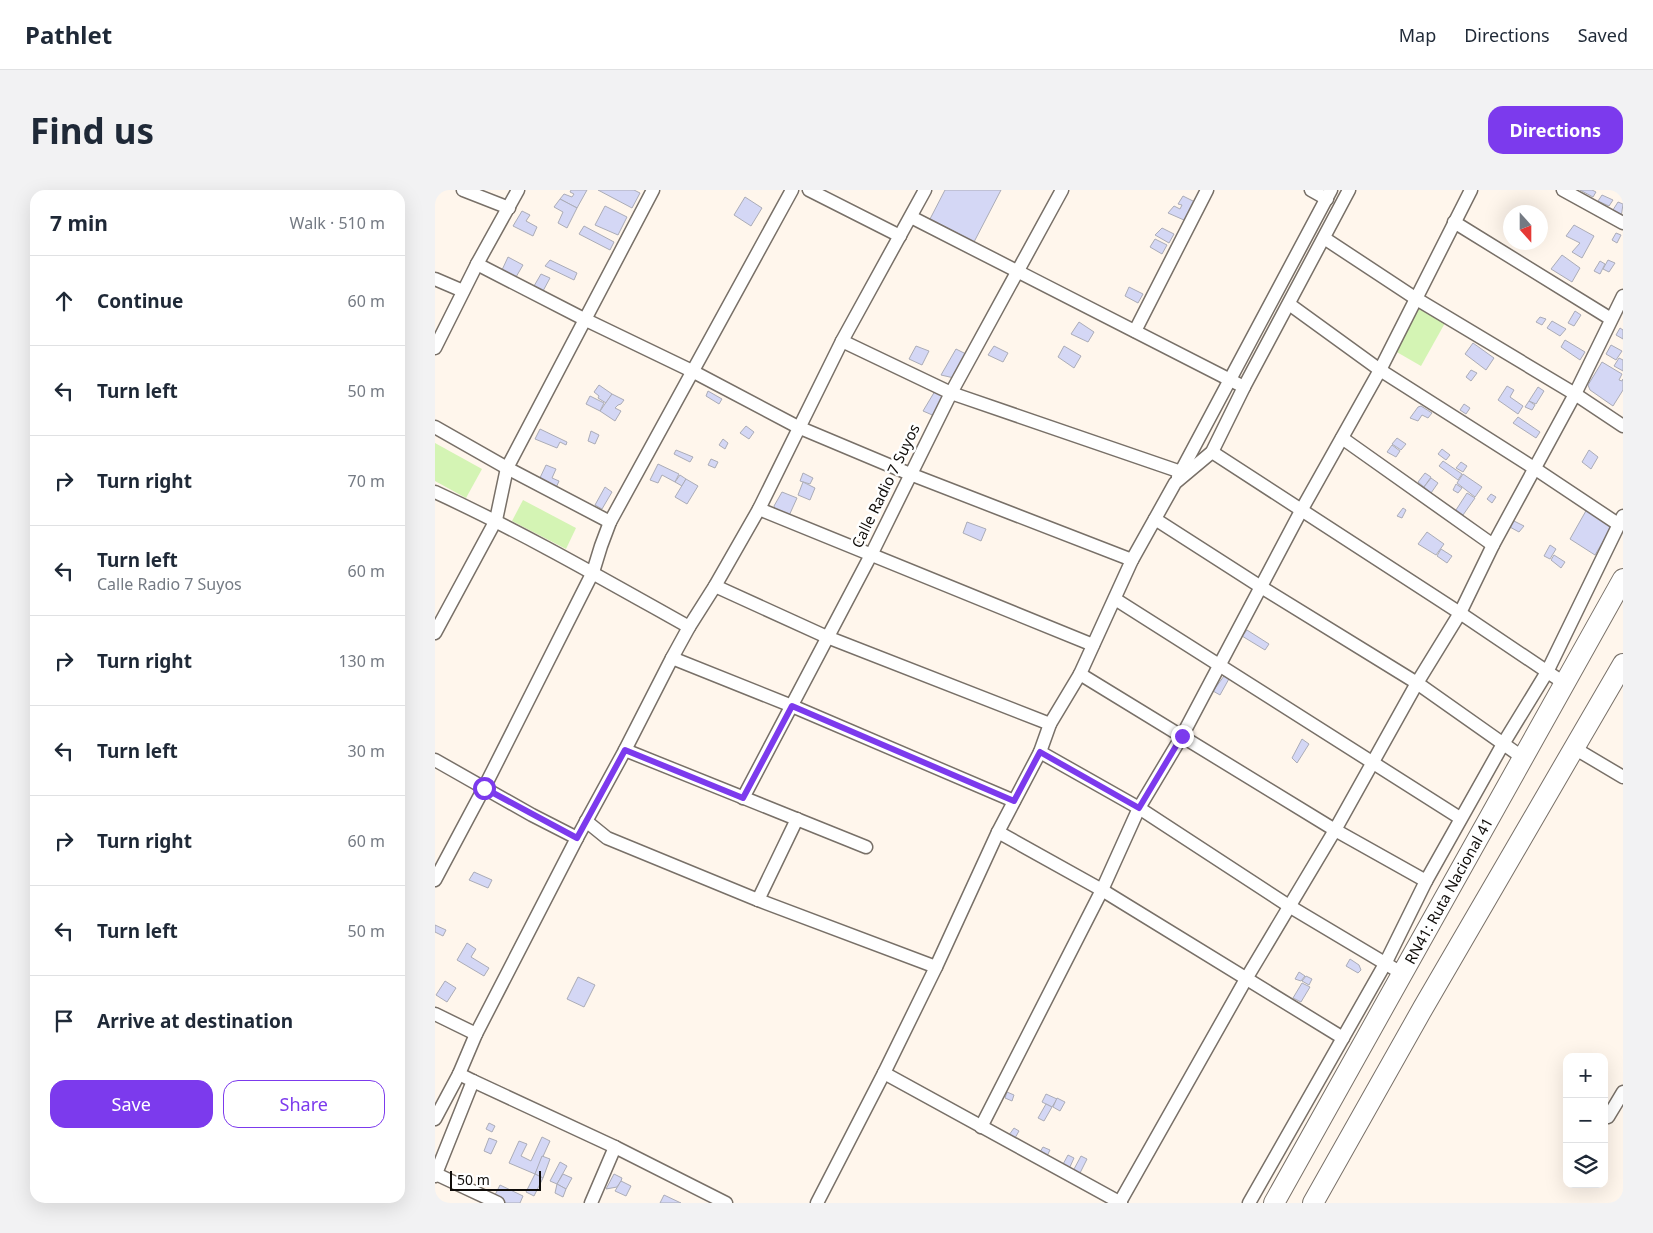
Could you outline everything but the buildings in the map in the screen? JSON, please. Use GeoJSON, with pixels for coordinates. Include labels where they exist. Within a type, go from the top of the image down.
{"type":"FeatureCollection","features":[{"type":"Feature","properties":{"kind":"main road","name":"RN41: Ruta Nacional 41"},"geometry":{"type":"LineString","coordinates":[[1274,1203],[1473,850],[1522,757],[1623,580]]}},
{"type":"Feature","properties":{"kind":"main road"},"geometry":{"type":"LineString","coordinates":[[1313,1203],[1423,1008],[1623,664]]}},
{"type":"Feature","properties":{"kind":"street"},"geometry":{"type":"LineString","coordinates":[[463,190],[509,208]]}},
{"type":"Feature","properties":{"kind":"street"},"geometry":{"type":"LineString","coordinates":[[435,348],[477,264],[518,190]]}},
{"type":"Feature","properties":{"kind":"street"},"geometry":{"type":"LineString","coordinates":[[435,633],[496,520],[507,468],[653,190]]}},
{"type":"Feature","properties":{"kind":"street"},"geometry":{"type":"LineString","coordinates":[[435,880],[484,788],[593,572],[610,522],[792,190]]}},
{"type":"Feature","properties":{"kind":"street"},"geometry":{"type":"LineString","coordinates":[[809,190],[900,236]]}},
{"type":"Feature","properties":{"kind":"street"},"geometry":{"type":"LineString","coordinates":[[435,1119],[459,1074],[476,1034],[577,838],[672,658],[759,509],[842,341],[925,190]]}},
{"type":"Feature","properties":{"kind":"street","name":"Calle Radio 7 Suyos"},"geometry":{"type":"LineString","coordinates":[[743,798],[871,553],[951,393],[1062,190]]}},
{"type":"Feature","properties":{"kind":"street"},"geometry":{"type":"LineString","coordinates":[[1135,330],[1207,190]]}},
{"type":"Feature","properties":{"kind":"street"},"geometry":{"type":"LineString","coordinates":[[817,1203],[936,967],[998,832],[1040,752],[1050,724],[1080,674],[1132,560],[1178,478],[1329,194],[1311,190]]}},
{"type":"Feature","properties":{"kind":"street"},"geometry":{"type":"LineString","coordinates":[[1178,478],[1212,452],[1349,190]]}},
{"type":"Feature","properties":{"kind":"street"},"geometry":{"type":"LineString","coordinates":[[981,1127],[1102,890],[1139,808],[1182,736],[1302,510],[1380,370],[1471,190]]}},
{"type":"Feature","properties":{"kind":"street"},"geometry":{"type":"LineString","coordinates":[[1563,190],[1623,223]]}},
{"type":"Feature","properties":{"kind":"street"},"geometry":{"type":"LineString","coordinates":[[911,217],[1135,330],[1244,388]]}},
{"type":"Feature","properties":{"kind":"street"},"geometry":{"type":"LineString","coordinates":[[1454,222],[1611,319]]}},
{"type":"Feature","properties":{"kind":"street"},"geometry":{"type":"LineString","coordinates":[[1324,238],[1415,298],[1575,394],[1623,426]]}},
{"type":"Feature","properties":{"kind":"street"},"geometry":{"type":"LineString","coordinates":[[477,264],[584,319],[692,371],[798,427],[910,474],[1132,560]]}},
{"type":"Feature","properties":{"kind":"street"},"geometry":{"type":"LineString","coordinates":[[435,279],[463,291]]}},
{"type":"Feature","properties":{"kind":"street"},"geometry":{"type":"LineString","coordinates":[[884,1073],[1121,1203],[1246,979],[1335,830],[1417,683],[1460,613],[1493,545],[1575,394],[1623,296]]}},
{"type":"Feature","properties":{"kind":"street"},"geometry":{"type":"LineString","coordinates":[[1249,1203],[1385,964],[1425,881],[1460,818],[1547,672],[1620,520],[1380,370],[1289,304]]}},
{"type":"Feature","properties":{"kind":"street"},"geometry":{"type":"LineString","coordinates":[[842,341],[951,393],[1178,478]]}},
{"type":"Feature","properties":{"kind":"street"},"geometry":{"type":"LineString","coordinates":[[435,427],[507,468],[610,522]]}},
{"type":"Feature","properties":{"kind":"street"},"geometry":{"type":"LineString","coordinates":[[1341,438],[1493,545]]}},
{"type":"Feature","properties":{"kind":"street"},"geometry":{"type":"LineString","coordinates":[[1212,452],[1564,683]]}},
{"type":"Feature","properties":{"kind":"street"},"geometry":{"type":"LineString","coordinates":[[435,492],[496,520],[593,572],[689,628]]}},
{"type":"Feature","properties":{"kind":"street"},"geometry":{"type":"LineString","coordinates":[[759,509],[1093,644]]}},
{"type":"Feature","properties":{"kind":"street"},"geometry":{"type":"LineString","coordinates":[[1155,519],[1417,683],[1522,757]]}},
{"type":"Feature","properties":{"kind":"street"},"geometry":{"type":"LineString","coordinates":[[715,586],[827,636],[1050,724]]}},
{"type":"Feature","properties":{"kind":"street"},"geometry":{"type":"LineString","coordinates":[[1115,599],[1460,818]]}},
{"type":"Feature","properties":{"kind":"street"},"geometry":{"type":"LineString","coordinates":[[672,658],[792,706],[1014,801]]}},
{"type":"Feature","properties":{"kind":"street"},"geometry":{"type":"LineString","coordinates":[[1080,674],[1335,830],[1425,881]]}},
{"type":"Feature","properties":{"kind":"street"},"geometry":{"type":"LineString","coordinates":[[1574,748],[1623,777]]}},
{"type":"Feature","properties":{"kind":"street"},"geometry":{"type":"LineString","coordinates":[[625,750],[866,847]]}},
{"type":"Feature","properties":{"kind":"street"},"geometry":{"type":"LineString","coordinates":[[1040,752],[1139,808],[1289,906],[1403,974]]}},
{"type":"Feature","properties":{"kind":"street"},"geometry":{"type":"LineString","coordinates":[[435,760],[577,838]]}},
{"type":"Feature","properties":{"kind":"street"},"geometry":{"type":"LineString","coordinates":[[758,900],[797,820]]}},
{"type":"Feature","properties":{"kind":"street"},"geometry":{"type":"LineString","coordinates":[[586,821],[607,838],[758,900],[936,967]]}},
{"type":"Feature","properties":{"kind":"street"},"geometry":{"type":"LineString","coordinates":[[998,832],[1102,890],[1343,1038]]}},
{"type":"Feature","properties":{"kind":"street"},"geometry":{"type":"LineString","coordinates":[[435,1014],[476,1034]]}},
{"type":"Feature","properties":{"kind":"street"},"geometry":{"type":"LineString","coordinates":[[459,1074],[615,1147],[726,1203]]}},
{"type":"Feature","properties":{"kind":"street"},"geometry":{"type":"LineString","coordinates":[[473,1081],[435,1175],[499,1203]]}},
{"type":"Feature","properties":{"kind":"street"},"geometry":{"type":"LineString","coordinates":[[1608,1117],[1623,1092]]}},
{"type":"Feature","properties":{"kind":"street"},"geometry":{"type":"LineString","coordinates":[[591,1203],[615,1147]]}},
{"type":"Feature","properties":{"kind":"green space"},"geometry":{"type":"Polygon","coordinates":[[[1419,308],[1445,323],[1421,366],[1395,351],[1419,308]]]}},
{"type":"Feature","properties":{"kind":"green space"},"geometry":{"type":"Polygon","coordinates":[[[435,443],[482,469],[466,498],[435,481],[435,443]]]}},
{"type":"Feature","properties":{"kind":"green space"},"geometry":{"type":"Polygon","coordinates":[[[523,500],[576,528],[566,549],[512,521],[523,500]]]}},
{"type":"Feature","properties":{"kind":"route"},"geometry":{"type":"LineString","coordinates":[[484,788],[577,838],[625,750],[743,798],[792,706],[1014,801],[1040,752],[1139,808],[1182,736]]}}]}
